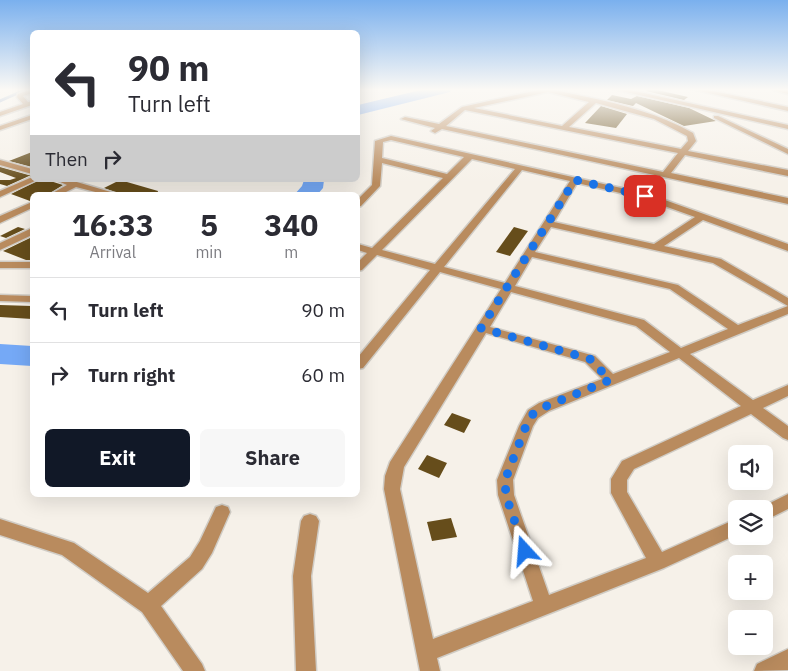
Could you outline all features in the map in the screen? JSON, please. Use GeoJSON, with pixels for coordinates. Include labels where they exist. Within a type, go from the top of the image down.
{"type":"FeatureCollection","features":[{"type":"Feature","properties":{"kind":"street"},"geometry":{"type":"LineString","coordinates":[[1,126],[21,120]]}},
{"type":"Feature","properties":{"kind":"street"},"geometry":{"type":"LineString","coordinates":[[410,120],[788,201]]}},
{"type":"Feature","properties":{"kind":"street"},"geometry":{"type":"LineString","coordinates":[[430,134],[449,120]]}},
{"type":"Feature","properties":{"kind":"street"},"geometry":{"type":"LineString","coordinates":[[526,120],[788,173]]}},
{"type":"Feature","properties":{"kind":"street"},"geometry":{"type":"LineString","coordinates":[[564,128],[573,120]]}},
{"type":"Feature","properties":{"kind":"street"},"geometry":{"type":"LineString","coordinates":[[660,120],[684,131],[690,135],[692,141],[664,175]]}},
{"type":"Feature","properties":{"kind":"street"},"geometry":{"type":"LineString","coordinates":[[723,120],[788,152]]}},
{"type":"Feature","properties":{"kind":"street"},"geometry":{"type":"LineString","coordinates":[[757,120],[788,127]]}},
{"type":"Feature","properties":{"kind":"street"},"geometry":{"type":"LineString","coordinates":[[360,202],[376,186],[378,141],[390,138],[645,196],[788,248]]}},
{"type":"Feature","properties":{"kind":"street"},"geometry":{"type":"LineString","coordinates":[[360,266],[470,156]]}},
{"type":"Feature","properties":{"kind":"street"},"geometry":{"type":"LineString","coordinates":[[377,159],[448,177]]}},
{"type":"Feature","properties":{"kind":"street"},"geometry":{"type":"LineString","coordinates":[[0,162],[30,171]]}},
{"type":"Feature","properties":{"kind":"street"},"geometry":{"type":"LineString","coordinates":[[0,172],[14,167]]}},
{"type":"Feature","properties":{"kind":"street"},"geometry":{"type":"LineString","coordinates":[[360,363],[520,168]]}},
{"type":"Feature","properties":{"kind":"street"},"geometry":{"type":"LineString","coordinates":[[430,671],[392,489],[392,476],[396,466],[506,287],[575,180]]}},
{"type":"Feature","properties":{"kind":"street"},"geometry":{"type":"LineString","coordinates":[[0,194],[30,181]]}},
{"type":"Feature","properties":{"kind":"street"},"geometry":{"type":"LineString","coordinates":[[68,182],[104,192]]}},
{"type":"Feature","properties":{"kind":"street"},"geometry":{"type":"LineString","coordinates":[[59,192],[75,184]]}},
{"type":"Feature","properties":{"kind":"street"},"geometry":{"type":"LineString","coordinates":[[0,220],[30,206]]}},
{"type":"Feature","properties":{"kind":"street"},"geometry":{"type":"LineString","coordinates":[[656,247],[703,216]]}},
{"type":"Feature","properties":{"kind":"street"},"geometry":{"type":"LineString","coordinates":[[547,223],[717,261],[788,303]]}},
{"type":"Feature","properties":{"kind":"street"},"geometry":{"type":"LineString","coordinates":[[0,247],[30,232]]}},
{"type":"Feature","properties":{"kind":"street"},"geometry":{"type":"LineString","coordinates":[[360,247],[640,323],[788,434]]}},
{"type":"Feature","properties":{"kind":"street"},"geometry":{"type":"LineString","coordinates":[[528,253],[674,287],[737,330]]}},
{"type":"Feature","properties":{"kind":"street"},"geometry":{"type":"LineString","coordinates":[[0,265],[30,264]]}},
{"type":"Feature","properties":{"kind":"street"},"geometry":{"type":"LineString","coordinates":[[0,298],[30,299]]}},
{"type":"Feature","properties":{"kind":"street"},"geometry":{"type":"LineString","coordinates":[[544,607],[506,496],[505,480],[526,426],[533,414],[544,407],[610,380],[788,310]]}},
{"type":"Feature","properties":{"kind":"street"},"geometry":{"type":"LineString","coordinates":[[481,328],[590,359],[610,380]]}},
{"type":"Feature","properties":{"kind":"street"},"geometry":{"type":"LineString","coordinates":[[658,562],[619,493],[619,479],[628,465],[788,390]]}},
{"type":"Feature","properties":{"kind":"street"},"geometry":{"type":"LineString","coordinates":[[773,509],[788,501]]}},
{"type":"Feature","properties":{"kind":"street"},"geometry":{"type":"LineString","coordinates":[[149,605],[196,563],[222,512]]}},
{"type":"Feature","properties":{"kind":"street"},"geometry":{"type":"LineString","coordinates":[[306,671],[302,576],[310,521]]}},
{"type":"Feature","properties":{"kind":"street"},"geometry":{"type":"LineString","coordinates":[[0,527],[68,549],[149,605],[195,671]]}},
{"type":"Feature","properties":{"kind":"street"},"geometry":{"type":"LineString","coordinates":[[426,652],[658,562],[728,531]]}},
{"type":"Feature","properties":{"kind":"street"},"geometry":{"type":"LineString","coordinates":[[764,671],[788,659]]}},
{"type":"Feature","properties":{"kind":"building"},"geometry":{"type":"Polygon","coordinates":[[[588,120],[622,120],[616,128],[585,123],[588,120]]]}},
{"type":"Feature","properties":{"kind":"building"},"geometry":{"type":"Polygon","coordinates":[[[672,120],[716,121],[684,126],[672,120]]]}},
{"type":"Feature","properties":{"kind":"building"},"geometry":{"type":"Polygon","coordinates":[[[30,153],[30,166],[9,161],[30,153]]]}},
{"type":"Feature","properties":{"kind":"building"},"geometry":{"type":"Polygon","coordinates":[[[0,167],[30,176],[7,186],[0,184],[0,180],[16,178],[0,172],[0,167]]]}},
{"type":"Feature","properties":{"kind":"building"},"geometry":{"type":"Polygon","coordinates":[[[35,182],[53,182],[63,185],[52,192],[30,192],[30,201],[11,194],[35,182]]]}},
{"type":"Feature","properties":{"kind":"building"},"geometry":{"type":"Polygon","coordinates":[[[116,182],[127,182],[158,191],[115,192],[104,188],[116,182]]]}},
{"type":"Feature","properties":{"kind":"building"},"geometry":{"type":"Polygon","coordinates":[[[18,227],[25,229],[6,238],[0,236],[18,227]]]}},
{"type":"Feature","properties":{"kind":"building"},"geometry":{"type":"Polygon","coordinates":[[[514,227],[528,231],[510,256],[496,252],[514,227]]]}},
{"type":"Feature","properties":{"kind":"building"},"geometry":{"type":"Polygon","coordinates":[[[30,238],[30,260],[3,251],[30,238]]]}},
{"type":"Feature","properties":{"kind":"building"},"geometry":{"type":"Polygon","coordinates":[[[0,305],[30,306],[30,319],[0,317],[0,305]]]}},
{"type":"Feature","properties":{"kind":"building"},"geometry":{"type":"Polygon","coordinates":[[[452,413],[471,420],[464,433],[444,425],[452,413]]]}},
{"type":"Feature","properties":{"kind":"building"},"geometry":{"type":"Polygon","coordinates":[[[427,455],[447,463],[439,478],[418,469],[427,455]]]}},
{"type":"Feature","properties":{"kind":"building"},"geometry":{"type":"Polygon","coordinates":[[[451,518],[457,537],[432,541],[427,522],[451,518]]]}},
{"type":"Feature","properties":{"kind":"waterway"},"geometry":{"type":"LineString","coordinates":[[308,192],[312,188],[314,182]]}},
{"type":"Feature","properties":{"kind":"waterway"},"geometry":{"type":"LineString","coordinates":[[0,354],[30,356]]}},
{"type":"Feature","properties":{"kind":"route"},"geometry":{"type":"LineString","coordinates":[[525,551],[506,496],[505,480],[526,426],[533,414],[544,407],[610,380],[599,366],[590,359],[481,328],[575,180],[645,196]]}}]}
